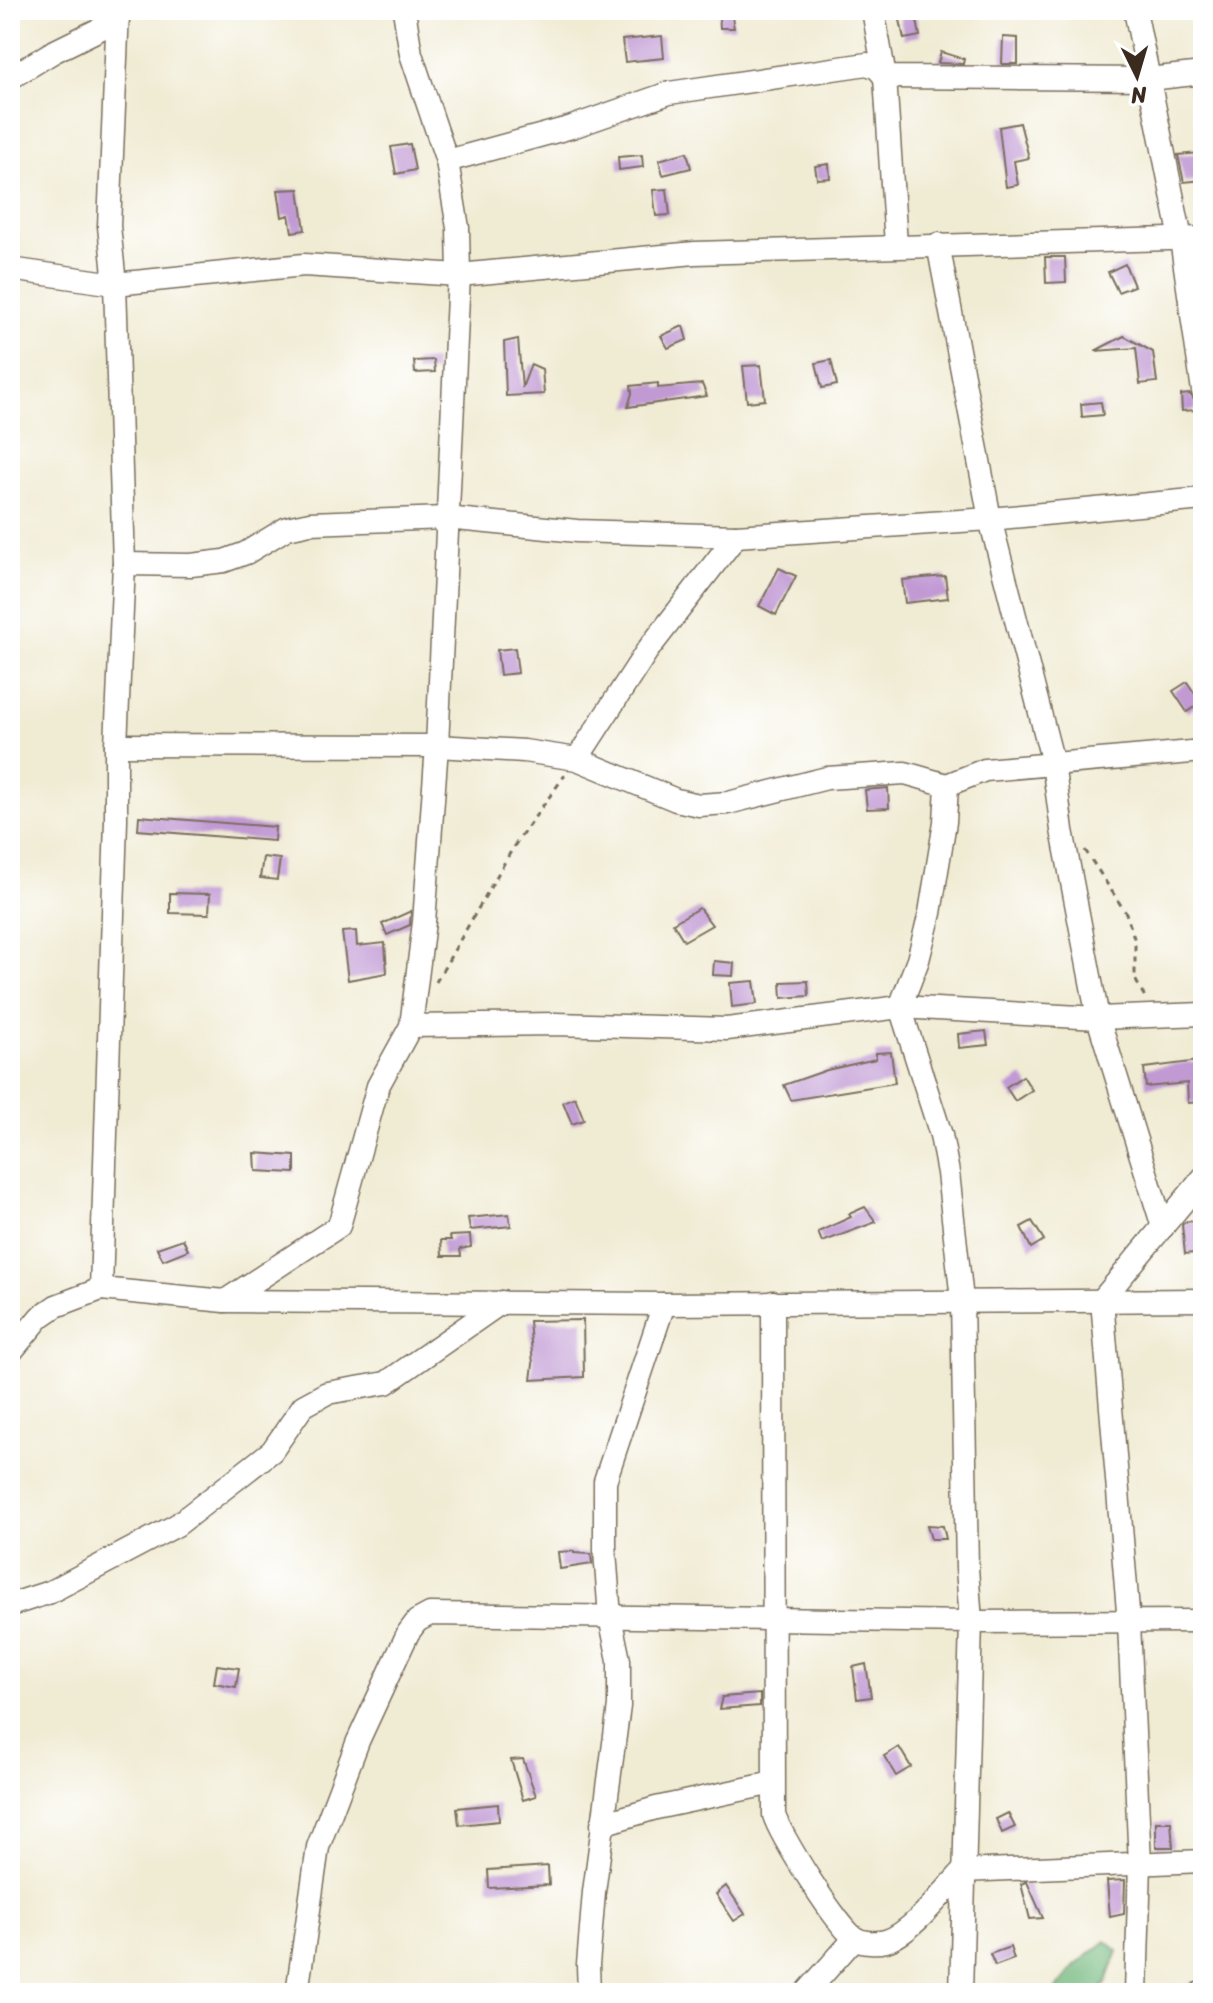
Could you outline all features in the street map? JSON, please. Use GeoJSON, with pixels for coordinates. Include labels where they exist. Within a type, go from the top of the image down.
{"type":"FeatureCollection","features":[{"type":"Feature","properties":{"kind":"street"},"geometry":{"type":"LineString","coordinates":[[225,1301],[339,1226],[378,1086],[411,1026],[424,922],[437,746],[459,275],[458,228],[447,161],[411,54],[404,10]]}},
{"type":"Feature","properties":{"kind":"street"},"geometry":{"type":"LineString","coordinates":[[873,10],[885,77],[896,245]]}},
{"type":"Feature","properties":{"kind":"street"},"geometry":{"type":"LineString","coordinates":[[1135,10],[1149,79],[1192,238],[1203,391]]}},
{"type":"Feature","properties":{"kind":"street"},"geometry":{"type":"LineString","coordinates":[[10,78],[118,15]]}},
{"type":"Feature","properties":{"kind":"street"},"geometry":{"type":"LineString","coordinates":[[101,1289],[124,564],[115,284],[109,226],[118,15]]}},
{"type":"Feature","properties":{"kind":"street"},"geometry":{"type":"LineString","coordinates":[[447,161],[572,127],[669,93],[867,64],[877,68],[885,77],[1149,79],[1203,73]]}},
{"type":"Feature","properties":{"kind":"street"},"geometry":{"type":"LineString","coordinates":[[10,269],[115,284],[304,265],[459,275],[695,253],[1192,238]]}},
{"type":"Feature","properties":{"kind":"street"},"geometry":{"type":"LineString","coordinates":[[938,244],[990,519],[1053,763],[1062,830],[1098,1018],[1163,1227]]}},
{"type":"Feature","properties":{"kind":"street"},"geometry":{"type":"LineString","coordinates":[[124,564],[191,565],[224,561],[246,553],[287,528],[310,523],[446,518],[577,531],[736,536],[990,519],[1203,499]]}},
{"type":"Feature","properties":{"kind":"street"},"geometry":{"type":"LineString","coordinates":[[577,759],[647,651],[736,536]]}},
{"type":"Feature","properties":{"kind":"street"},"geometry":{"type":"LineString","coordinates":[[116,745],[437,746],[524,751],[577,759],[676,800],[699,805],[728,803],[827,778],[905,773],[947,785],[985,770],[1203,751]]}},
{"type":"Feature","properties":{"kind":"street"},"geometry":{"type":"LineString","coordinates":[[947,785],[945,822],[930,913],[918,960],[900,1007],[941,1135],[962,1300],[967,1568],[971,1622],[961,1993]]}},
{"type":"Feature","properties":{"kind":"street"},"geometry":{"type":"LineString","coordinates":[[411,1026],[556,1024],[727,1029],[900,1007],[1098,1018],[1203,1014]]}},
{"type":"Feature","properties":{"kind":"street"},"geometry":{"type":"LineString","coordinates":[[1136,1993],[1140,1864],[1129,1623],[1102,1300],[1203,1178]]}},
{"type":"Feature","properties":{"kind":"street"},"geometry":{"type":"LineString","coordinates":[[10,1353],[40,1317],[56,1306],[101,1289],[225,1301],[664,1304],[1203,1300]]}},
{"type":"Feature","properties":{"kind":"street"},"geometry":{"type":"LineString","coordinates":[[10,1605],[50,1592],[177,1525],[272,1451],[303,1406],[327,1393],[374,1386],[393,1379],[502,1302]]}},
{"type":"Feature","properties":{"kind":"street"},"geometry":{"type":"LineString","coordinates":[[773,1302],[774,1815],[785,1841],[830,1906],[855,1938],[869,1942],[886,1941],[911,1925],[963,1871],[1203,1861]]}},
{"type":"Feature","properties":{"kind":"street"},"geometry":{"type":"LineString","coordinates":[[589,1993],[588,1965],[602,1824],[619,1706],[619,1660],[610,1617],[605,1551],[605,1481],[664,1304]]}},
{"type":"Feature","properties":{"kind":"street"},"geometry":{"type":"LineString","coordinates":[[297,1993],[318,1847],[358,1741],[408,1633],[417,1621],[430,1614],[971,1622],[1203,1621]]}},
{"type":"Feature","properties":{"kind":"street"},"geometry":{"type":"LineString","coordinates":[[602,1824],[656,1808],[773,1783]]}},
{"type":"Feature","properties":{"kind":"street"},"geometry":{"type":"LineString","coordinates":[[806,1993],[855,1938]]}},
{"type":"Feature","properties":{"kind":"path"},"geometry":{"type":"LineString","coordinates":[[432,989],[514,846],[577,759]]}},
{"type":"Feature","properties":{"kind":"path"},"geometry":{"type":"LineString","coordinates":[[1079,838],[1126,913],[1135,941],[1135,979],[1147,1001]]}},
{"type":"Feature","properties":{"kind":"green space"},"geometry":{"type":"Polygon","coordinates":[[[1106,1941],[1118,1951],[1106,1984],[1097,1993],[1053,1993],[1075,1966],[1106,1941]]]}},
{"type":"Feature","properties":{"kind":"building"},"geometry":{"type":"Polygon","coordinates":[[[898,10],[915,10],[920,36],[904,39],[898,10]]]}},
{"type":"Feature","properties":{"kind":"building"},"geometry":{"type":"Polygon","coordinates":[[[719,11],[731,11],[734,28],[720,28],[719,11]]]}},
{"type":"Feature","properties":{"kind":"building"},"geometry":{"type":"Polygon","coordinates":[[[662,36],[664,58],[625,62],[622,40],[662,36]]]}},
{"type":"Feature","properties":{"kind":"building"},"geometry":{"type":"Polygon","coordinates":[[[1003,37],[1018,38],[1018,64],[1002,64],[1003,37]]]}},
{"type":"Feature","properties":{"kind":"building"},"geometry":{"type":"Polygon","coordinates":[[[941,52],[964,59],[963,64],[938,63],[941,52]]]}},
{"type":"Feature","properties":{"kind":"building"},"geometry":{"type":"Polygon","coordinates":[[[1020,123],[1029,158],[1014,161],[1018,185],[1006,187],[999,127],[1020,123]]]}},
{"type":"Feature","properties":{"kind":"building"},"geometry":{"type":"Polygon","coordinates":[[[410,144],[415,170],[396,174],[391,147],[410,144]]]}},
{"type":"Feature","properties":{"kind":"building"},"geometry":{"type":"Polygon","coordinates":[[[687,152],[691,168],[663,175],[659,160],[687,152]]]}},
{"type":"Feature","properties":{"kind":"building"},"geometry":{"type":"Polygon","coordinates":[[[1200,153],[1203,180],[1184,182],[1178,155],[1200,153]]]}},
{"type":"Feature","properties":{"kind":"building"},"geometry":{"type":"Polygon","coordinates":[[[642,155],[643,167],[619,170],[618,157],[642,155]]]}},
{"type":"Feature","properties":{"kind":"building"},"geometry":{"type":"Polygon","coordinates":[[[829,164],[830,178],[817,179],[815,166],[829,164]]]}},
{"type":"Feature","properties":{"kind":"building"},"geometry":{"type":"Polygon","coordinates":[[[299,189],[305,230],[292,232],[289,215],[282,217],[278,190],[299,189]]]}},
{"type":"Feature","properties":{"kind":"building"},"geometry":{"type":"Polygon","coordinates":[[[667,189],[670,215],[656,216],[653,190],[667,189]]]}},
{"type":"Feature","properties":{"kind":"building"},"geometry":{"type":"Polygon","coordinates":[[[1045,257],[1065,257],[1066,282],[1046,283],[1045,257]]]}},
{"type":"Feature","properties":{"kind":"building"},"geometry":{"type":"Polygon","coordinates":[[[1125,264],[1134,286],[1118,292],[1108,272],[1125,264]]]}},
{"type":"Feature","properties":{"kind":"building"},"geometry":{"type":"Polygon","coordinates":[[[683,326],[687,340],[668,348],[661,336],[683,326]]]}},
{"type":"Feature","properties":{"kind":"building"},"geometry":{"type":"Polygon","coordinates":[[[1124,336],[1153,352],[1157,382],[1140,384],[1136,348],[1095,351],[1124,336]]]}},
{"type":"Feature","properties":{"kind":"building"},"geometry":{"type":"Polygon","coordinates":[[[518,339],[522,388],[531,364],[542,369],[544,394],[506,396],[504,342],[518,339]]]}},
{"type":"Feature","properties":{"kind":"building"},"geometry":{"type":"Polygon","coordinates":[[[434,360],[435,372],[415,373],[414,361],[434,360]]]}},
{"type":"Feature","properties":{"kind":"building"},"geometry":{"type":"Polygon","coordinates":[[[831,360],[837,385],[822,388],[816,363],[831,360]]]}},
{"type":"Feature","properties":{"kind":"building"},"geometry":{"type":"Polygon","coordinates":[[[761,365],[765,400],[747,402],[743,366],[761,365]]]}},
{"type":"Feature","properties":{"kind":"building"},"geometry":{"type":"Polygon","coordinates":[[[658,383],[658,388],[702,384],[707,396],[628,407],[631,386],[658,383]]]}},
{"type":"Feature","properties":{"kind":"building"},"geometry":{"type":"Polygon","coordinates":[[[1190,394],[1196,403],[1196,410],[1182,411],[1181,395],[1190,394]]]}},
{"type":"Feature","properties":{"kind":"building"},"geometry":{"type":"Polygon","coordinates":[[[1101,402],[1103,415],[1082,417],[1081,404],[1101,402]]]}},
{"type":"Feature","properties":{"kind":"building"},"geometry":{"type":"Polygon","coordinates":[[[779,568],[796,576],[776,615],[759,606],[779,568]]]}},
{"type":"Feature","properties":{"kind":"building"},"geometry":{"type":"Polygon","coordinates":[[[945,576],[948,598],[905,603],[902,580],[945,576]]]}},
{"type":"Feature","properties":{"kind":"building"},"geometry":{"type":"Polygon","coordinates":[[[515,648],[518,673],[500,675],[497,650],[515,648]]]}},
{"type":"Feature","properties":{"kind":"building"},"geometry":{"type":"Polygon","coordinates":[[[1187,682],[1201,703],[1187,712],[1173,691],[1187,682]]]}},
{"type":"Feature","properties":{"kind":"building"},"geometry":{"type":"Polygon","coordinates":[[[888,788],[889,808],[867,809],[865,790],[888,788]]]}},
{"type":"Feature","properties":{"kind":"building"},"geometry":{"type":"Polygon","coordinates":[[[139,816],[275,827],[274,841],[138,830],[139,816]]]}},
{"type":"Feature","properties":{"kind":"building"},"geometry":{"type":"Polygon","coordinates":[[[263,857],[280,859],[277,880],[260,878],[263,857]]]}},
{"type":"Feature","properties":{"kind":"building"},"geometry":{"type":"Polygon","coordinates":[[[170,893],[210,894],[209,914],[170,913],[170,893]]]}},
{"type":"Feature","properties":{"kind":"building"},"geometry":{"type":"Polygon","coordinates":[[[699,908],[712,925],[684,941],[673,923],[699,908]]]}},
{"type":"Feature","properties":{"kind":"building"},"geometry":{"type":"Polygon","coordinates":[[[411,911],[410,925],[387,935],[382,924],[411,911]]]}},
{"type":"Feature","properties":{"kind":"building"},"geometry":{"type":"Polygon","coordinates":[[[356,931],[357,946],[385,943],[387,973],[348,980],[342,932],[356,931]]]}},
{"type":"Feature","properties":{"kind":"building"},"geometry":{"type":"Polygon","coordinates":[[[714,961],[734,963],[733,976],[713,975],[714,961]]]}},
{"type":"Feature","properties":{"kind":"building"},"geometry":{"type":"Polygon","coordinates":[[[754,981],[757,1004],[732,1007],[730,983],[754,981]]]}},
{"type":"Feature","properties":{"kind":"building"},"geometry":{"type":"Polygon","coordinates":[[[808,981],[809,996],[782,998],[781,982],[808,981]]]}},
{"type":"Feature","properties":{"kind":"building"},"geometry":{"type":"Polygon","coordinates":[[[986,1031],[988,1045],[959,1048],[958,1034],[986,1031]]]}},
{"type":"Feature","properties":{"kind":"building"},"geometry":{"type":"Polygon","coordinates":[[[891,1052],[895,1083],[791,1100],[784,1085],[827,1070],[876,1059],[876,1053],[891,1052]]]}},
{"type":"Feature","properties":{"kind":"building"},"geometry":{"type":"Polygon","coordinates":[[[1198,1061],[1202,1102],[1188,1103],[1187,1083],[1146,1087],[1144,1068],[1198,1061]]]}},
{"type":"Feature","properties":{"kind":"building"},"geometry":{"type":"Polygon","coordinates":[[[1023,1076],[1032,1090],[1015,1101],[1006,1087],[1023,1076]]]}},
{"type":"Feature","properties":{"kind":"building"},"geometry":{"type":"Polygon","coordinates":[[[575,1097],[584,1120],[572,1124],[563,1102],[575,1097]]]}},
{"type":"Feature","properties":{"kind":"building"},"geometry":{"type":"Polygon","coordinates":[[[255,1153],[295,1156],[295,1173],[256,1171],[255,1153]]]}},
{"type":"Feature","properties":{"kind":"building"},"geometry":{"type":"Polygon","coordinates":[[[865,1207],[876,1222],[822,1242],[818,1232],[865,1207]]]}},
{"type":"Feature","properties":{"kind":"building"},"geometry":{"type":"Polygon","coordinates":[[[509,1214],[511,1226],[470,1230],[468,1218],[509,1214]]]}},
{"type":"Feature","properties":{"kind":"building"},"geometry":{"type":"Polygon","coordinates":[[[1203,1220],[1203,1252],[1185,1254],[1182,1225],[1203,1220]]]}},
{"type":"Feature","properties":{"kind":"building"},"geometry":{"type":"Polygon","coordinates":[[[1032,1221],[1044,1240],[1031,1248],[1021,1227],[1032,1221]]]}},
{"type":"Feature","properties":{"kind":"building"},"geometry":{"type":"Polygon","coordinates":[[[470,1235],[471,1247],[460,1249],[461,1256],[442,1256],[441,1240],[451,1240],[450,1236],[470,1235]]]}},
{"type":"Feature","properties":{"kind":"building"},"geometry":{"type":"Polygon","coordinates":[[[183,1239],[188,1250],[163,1260],[157,1248],[183,1239]]]}},
{"type":"Feature","properties":{"kind":"building"},"geometry":{"type":"Polygon","coordinates":[[[583,1320],[584,1377],[531,1380],[533,1364],[529,1321],[583,1320]]]}},
{"type":"Feature","properties":{"kind":"building"},"geometry":{"type":"Polygon","coordinates":[[[927,1525],[943,1526],[946,1539],[931,1539],[927,1525]]]}},
{"type":"Feature","properties":{"kind":"building"},"geometry":{"type":"Polygon","coordinates":[[[558,1552],[591,1554],[592,1564],[560,1569],[558,1552]]]}},
{"type":"Feature","properties":{"kind":"building"},"geometry":{"type":"Polygon","coordinates":[[[866,1664],[871,1697],[857,1699],[853,1667],[866,1664]]]}},
{"type":"Feature","properties":{"kind":"building"},"geometry":{"type":"Polygon","coordinates":[[[217,1665],[239,1668],[236,1687],[214,1683],[217,1665]]]}},
{"type":"Feature","properties":{"kind":"building"},"geometry":{"type":"Polygon","coordinates":[[[760,1694],[760,1706],[719,1709],[722,1697],[760,1694]]]}},
{"type":"Feature","properties":{"kind":"building"},"geometry":{"type":"Polygon","coordinates":[[[899,1747],[911,1767],[896,1776],[884,1756],[899,1747]]]}},
{"type":"Feature","properties":{"kind":"building"},"geometry":{"type":"Polygon","coordinates":[[[523,1759],[536,1796],[523,1800],[511,1760],[523,1759]]]}},
{"type":"Feature","properties":{"kind":"building"},"geometry":{"type":"Polygon","coordinates":[[[498,1804],[499,1821],[459,1825],[457,1808],[498,1804]]]}},
{"type":"Feature","properties":{"kind":"building"},"geometry":{"type":"Polygon","coordinates":[[[1008,1813],[1015,1827],[1002,1833],[996,1819],[1008,1813]]]}},
{"type":"Feature","properties":{"kind":"building"},"geometry":{"type":"Polygon","coordinates":[[[1156,1822],[1171,1822],[1173,1847],[1156,1847],[1156,1822]]]}},
{"type":"Feature","properties":{"kind":"building"},"geometry":{"type":"Polygon","coordinates":[[[548,1866],[549,1885],[489,1888],[488,1870],[548,1866]]]}},
{"type":"Feature","properties":{"kind":"building"},"geometry":{"type":"Polygon","coordinates":[[[1125,1880],[1124,1914],[1110,1917],[1107,1881],[1125,1880]]]}},
{"type":"Feature","properties":{"kind":"building"},"geometry":{"type":"Polygon","coordinates":[[[1025,1882],[1043,1918],[1030,1919],[1021,1884],[1025,1882]]]}},
{"type":"Feature","properties":{"kind":"building"},"geometry":{"type":"Polygon","coordinates":[[[726,1886],[745,1914],[734,1921],[716,1894],[726,1886]]]}},
{"type":"Feature","properties":{"kind":"building"},"geometry":{"type":"Polygon","coordinates":[[[1010,1947],[1014,1959],[995,1966],[990,1954],[1010,1947]]]}}]}
